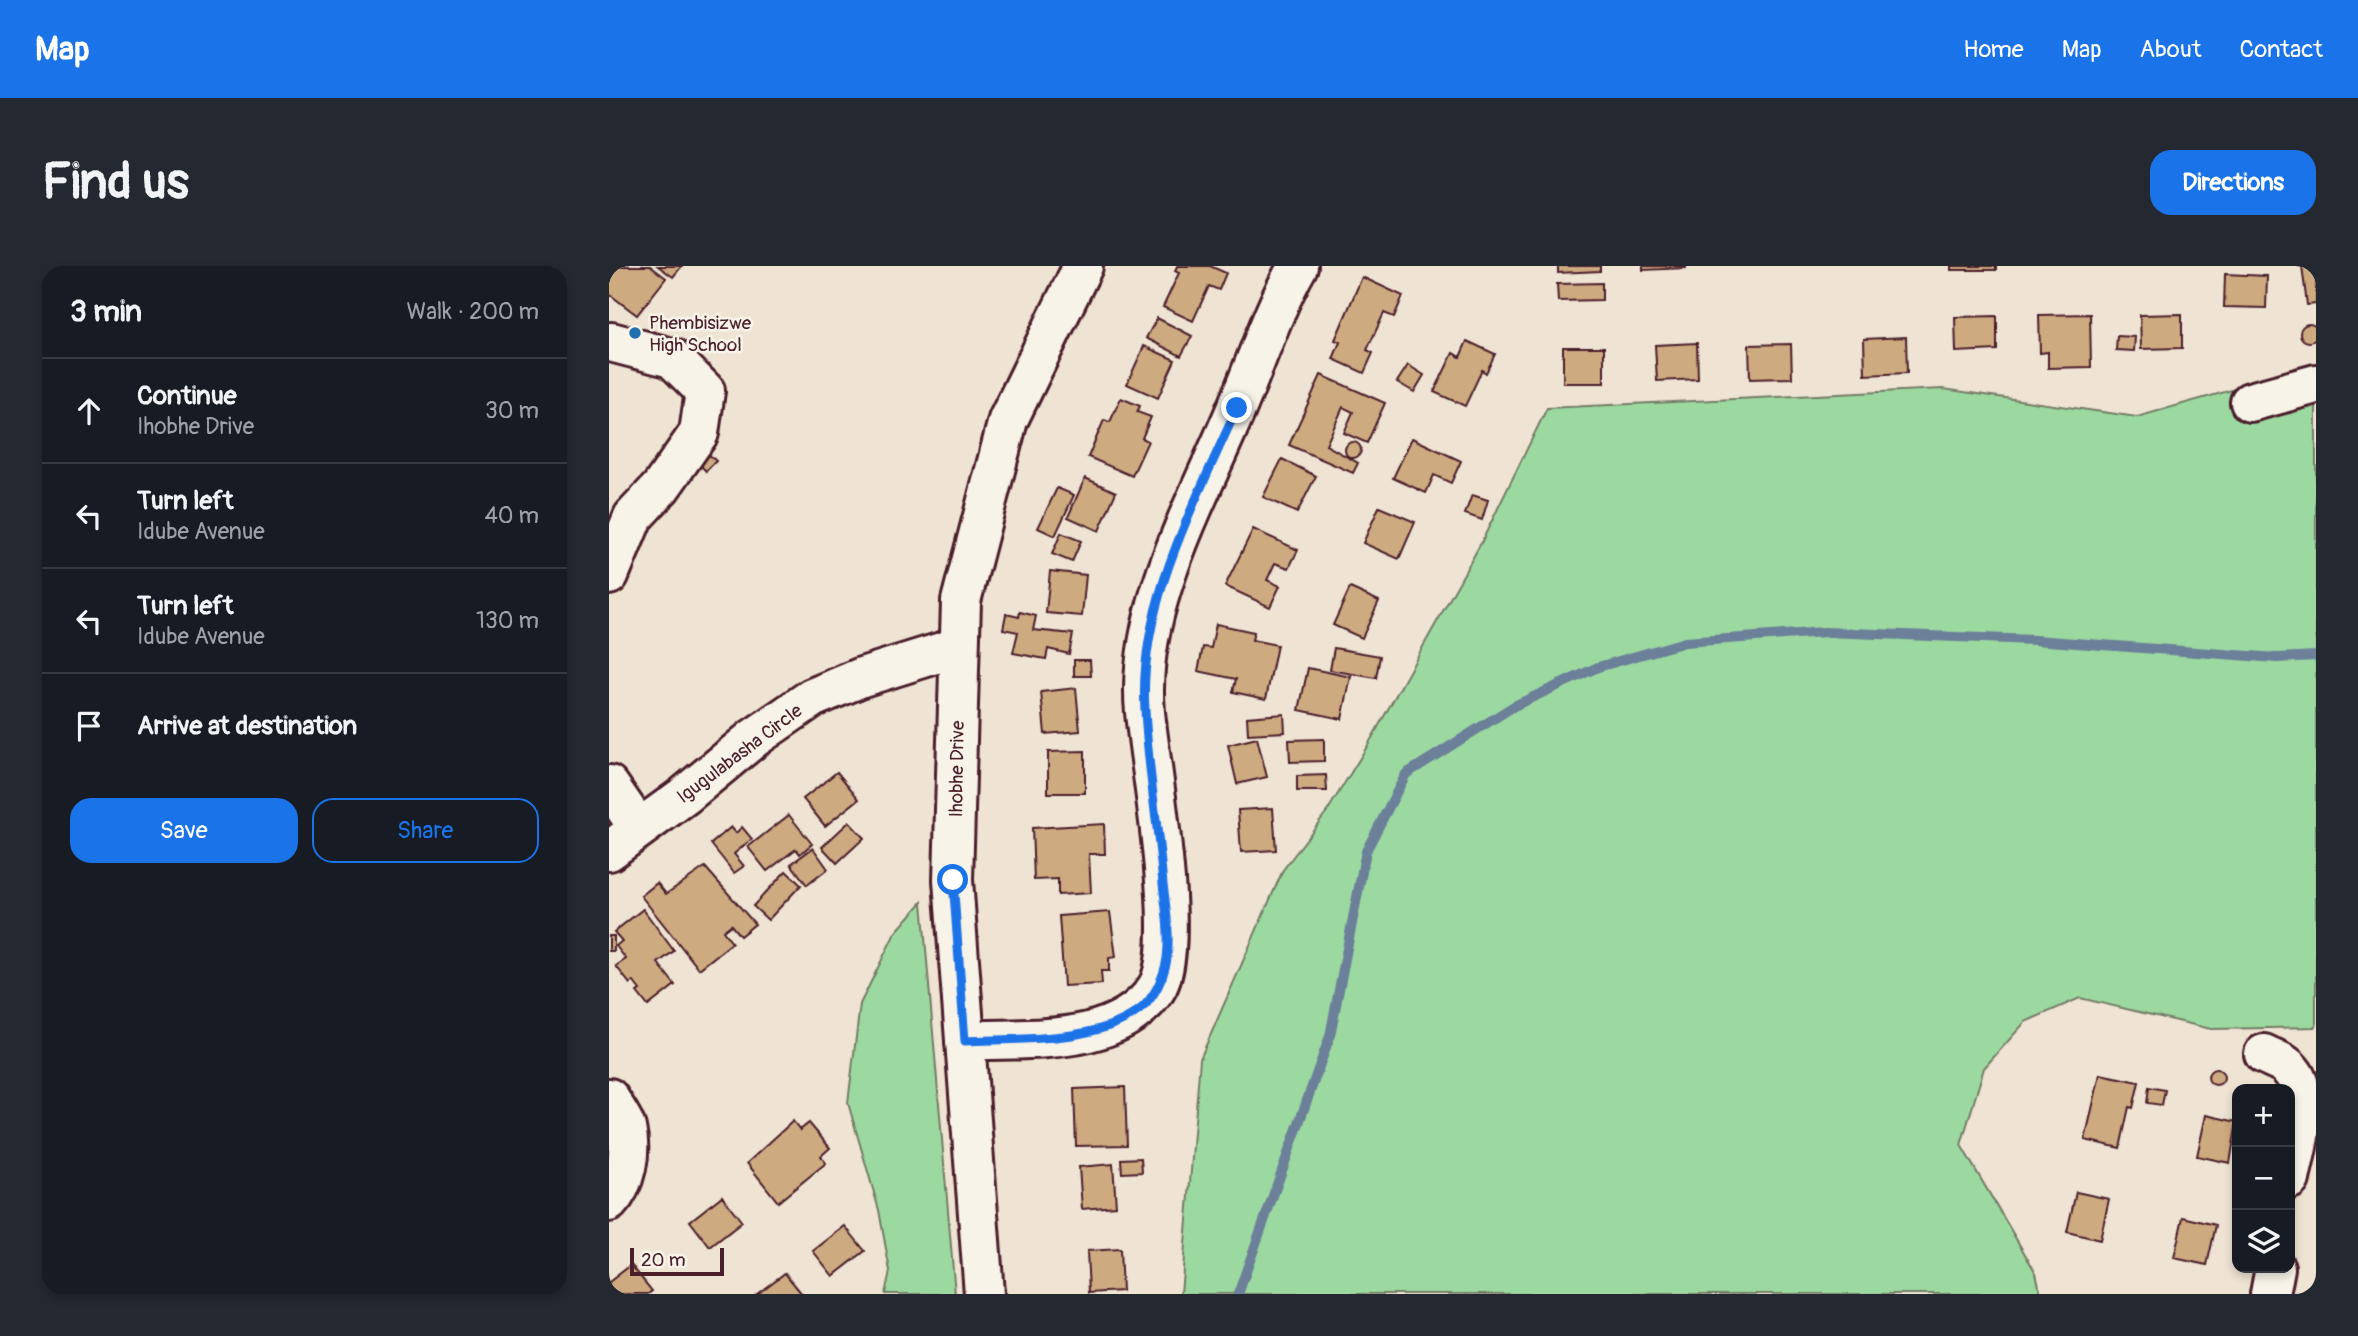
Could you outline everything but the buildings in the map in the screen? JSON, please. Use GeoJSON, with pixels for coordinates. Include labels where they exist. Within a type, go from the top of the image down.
{"type":"FeatureCollection","features":[{"type":"Feature","properties":{"kind":"street","name":"Ihobhe Drive"},"geometry":{"type":"LineString","coordinates":[[984,1294],[953,880],[961,601],[1008,420],[1083,266]]}},
{"type":"Feature","properties":{"kind":"street"},"geometry":{"type":"LineString","coordinates":[[965,1041],[1097,1031],[1144,1006],[1159,986],[1166,962],[1166,915],[1145,709],[1145,670],[1155,618],[1174,552],[1298,266]]}},
{"type":"Feature","properties":{"kind":"street"},"geometry":{"type":"LineString","coordinates":[[609,575],[633,517],[661,487],[699,433],[705,391],[672,358],[611,342]]}},
{"type":"Feature","properties":{"kind":"street"},"geometry":{"type":"LineString","coordinates":[[2250,402],[2316,384]]}},
{"type":"Feature","properties":{"kind":"street","name":"Igugulabasha Circle"},"geometry":{"type":"LineString","coordinates":[[623,839],[812,698],[862,677],[958,648]]}},
{"type":"Feature","properties":{"kind":"street"},"geometry":{"type":"LineString","coordinates":[[609,785],[623,839]]}},
{"type":"Feature","properties":{"kind":"street"},"geometry":{"type":"LineString","coordinates":[[2264,1054],[2287,1065],[2298,1080],[2301,1118],[2295,1151]]}},
{"type":"Feature","properties":{"kind":"street"},"geometry":{"type":"LineString","coordinates":[[609,1098],[625,1128],[627,1165],[616,1195],[609,1202]]}},
{"type":"Feature","properties":{"kind":"street"},"geometry":{"type":"LineString","coordinates":[[2270,1294],[2274,1273]]}},
{"type":"Feature","properties":{"kind":"green space"},"geometry":{"type":"Polygon","coordinates":[[[2316,366],[2316,1027],[2211,1029],[2080,998],[2025,1022],[1984,1068],[1961,1145],[2036,1273],[2041,1294],[1181,1294],[1200,1059],[1283,870],[1328,810],[1368,745],[1481,543],[1547,408],[1943,389],[2137,417],[2316,366]]]}},
{"type":"Feature","properties":{"kind":"green space"},"geometry":{"type":"Polygon","coordinates":[[[922,902],[955,1294],[885,1294],[890,1271],[879,1210],[848,1103],[860,1004],[895,933],[922,902]]]}},
{"type":"Feature","properties":{"kind":"waterway"},"geometry":{"type":"LineString","coordinates":[[1238,1294],[1330,1036],[1366,851],[1406,774],[1514,706],[1598,667],[1685,642],[1825,632],[2035,640],[2277,658],[2316,656]]}},
{"type":"Feature","properties":{"kind":"place","name":"Phembisizwe High School"},"geometry":{"type":"Point","coordinates":[635,333]}},
{"type":"Feature","properties":{"kind":"route"},"geometry":{"type":"LineString","coordinates":[[953,880],[965,1041],[1097,1031],[1144,1006],[1159,986],[1166,962],[1166,915],[1145,709],[1145,670],[1155,618],[1174,552],[1237,408]]}}]}
